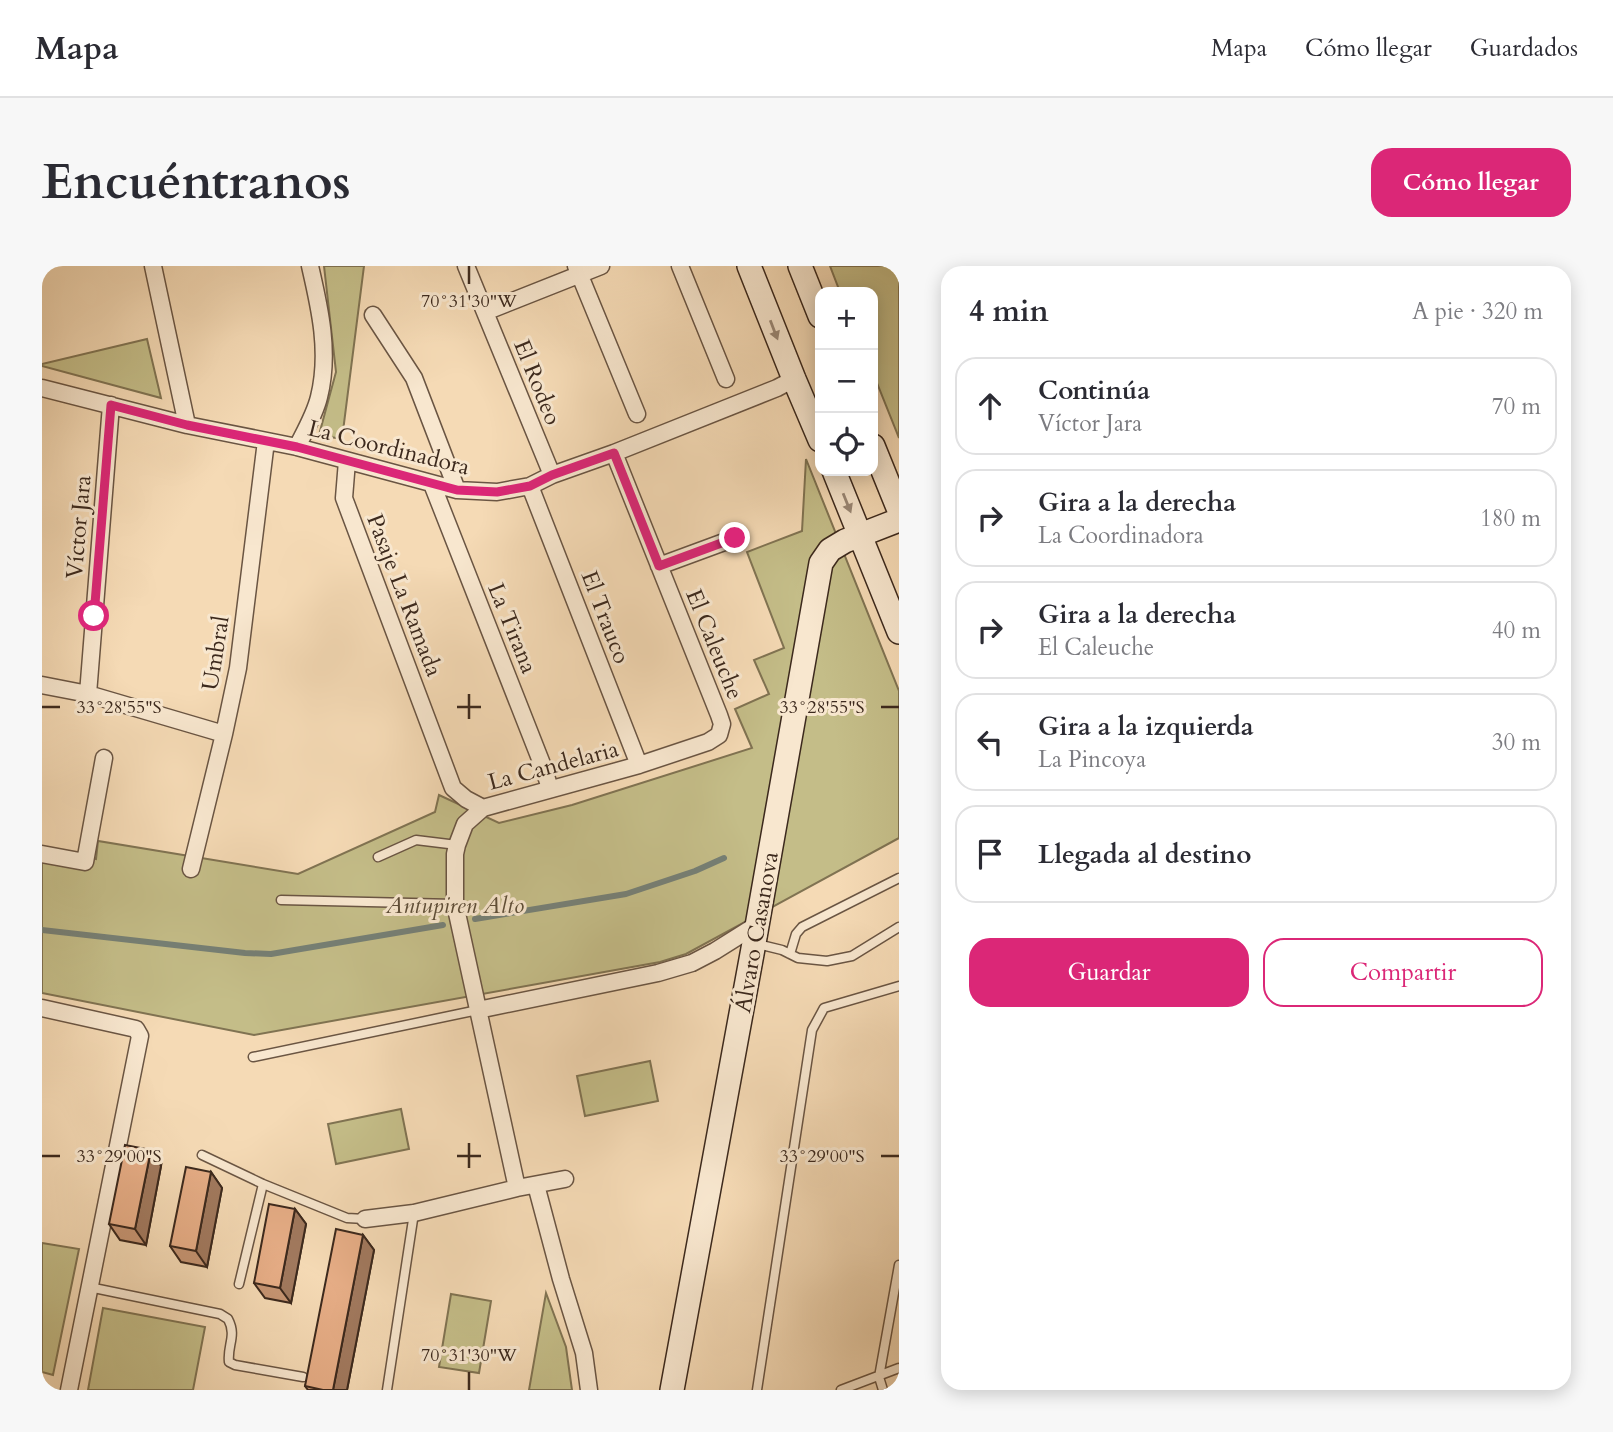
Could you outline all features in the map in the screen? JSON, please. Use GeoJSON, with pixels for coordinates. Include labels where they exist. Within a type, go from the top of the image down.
{"type":"FeatureCollection","features":[{"type":"Feature","properties":{"kind":"street"},"geometry":{"type":"LineString","coordinates":[[153,266],[187,425]]}},
{"type":"Feature","properties":{"kind":"street"},"geometry":{"type":"LineString","coordinates":[[297,447],[319,399],[324,373],[324,342],[310,266]]}},
{"type":"Feature","properties":{"kind":"street","name":"El Rodeo"},"geometry":{"type":"LineString","coordinates":[[466,266],[552,475]]}},
{"type":"Feature","properties":{"kind":"street"},"geometry":{"type":"LineString","coordinates":[[485,312],[578,270],[601,266]]}},
{"type":"Feature","properties":{"kind":"street"},"geometry":{"type":"LineString","coordinates":[[680,266],[726,379]]}},
{"type":"Feature","properties":{"kind":"street"},"geometry":{"type":"LineString","coordinates":[[749,266],[815,428]]}},
{"type":"Feature","properties":{"kind":"street"},"geometry":{"type":"LineString","coordinates":[[800,266],[815,304]]}},
{"type":"Feature","properties":{"kind":"street"},"geometry":{"type":"LineString","coordinates":[[578,270],[637,414]]}},
{"type":"Feature","properties":{"kind":"street"},"geometry":{"type":"LineString","coordinates":[[373,315],[414,378],[457,490]]}},
{"type":"Feature","properties":{"kind":"street","name":"La Coordinadora"},"geometry":{"type":"LineString","coordinates":[[42,388],[187,425],[297,447],[457,490],[497,492],[530,486],[794,379]]}},
{"type":"Feature","properties":{"kind":"street","name":"Víctor Jara"},"geometry":{"type":"LineString","coordinates":[[88,695],[111,405]]}},
{"type":"Feature","properties":{"kind":"street","name":"Umbral"},"geometry":{"type":"LineString","coordinates":[[191,869],[238,668],[266,441]]}},
{"type":"Feature","properties":{"kind":"street","name":"El Caleuche"},"geometry":{"type":"LineString","coordinates":[[614,453],[719,715],[722,724],[719,735]]}},
{"type":"Feature","properties":{"kind":"street"},"geometry":{"type":"LineString","coordinates":[[878,458],[899,510]]}},
{"type":"Feature","properties":{"kind":"street","name":"Pasaje La Ramada"},"geometry":{"type":"LineString","coordinates":[[346,461],[344,498],[453,788],[483,808]]}},
{"type":"Feature","properties":{"kind":"street"},"geometry":{"type":"LineString","coordinates":[[836,476],[899,632]]}},
{"type":"Feature","properties":{"kind":"street","name":"La Tirana"},"geometry":{"type":"LineString","coordinates":[[432,484],[550,789]]}},
{"type":"Feature","properties":{"kind":"street","name":"El Trauco"},"geometry":{"type":"LineString","coordinates":[[530,486],[639,765]]}},
{"type":"Feature","properties":{"kind":"street","name":"Álvaro Casanova"},"geometry":{"type":"LineString","coordinates":[[672,1390],[821,563],[830,550],[845,541],[899,520]]}},
{"type":"Feature","properties":{"kind":"street"},"geometry":{"type":"LineString","coordinates":[[659,566],[735,538]]}},
{"type":"Feature","properties":{"kind":"street"},"geometry":{"type":"LineString","coordinates":[[42,685],[88,695],[224,734]]}},
{"type":"Feature","properties":{"kind":"street","name":"La Candelaria"},"geometry":{"type":"LineString","coordinates":[[517,1188],[455,904],[455,854],[465,824],[483,808],[639,765],[708,742],[719,735]]}},
{"type":"Feature","properties":{"kind":"street"},"geometry":{"type":"LineString","coordinates":[[42,855],[85,862],[104,758]]}},
{"type":"Feature","properties":{"kind":"street"},"geometry":{"type":"LineString","coordinates":[[478,1010],[658,973],[692,963],[756,934]]}},
{"type":"Feature","properties":{"kind":"street"},"geometry":{"type":"LineString","coordinates":[[43,1013],[136,1029],[140,1036],[69,1390]]}},
{"type":"Feature","properties":{"kind":"street"},"geometry":{"type":"LineString","coordinates":[[365,1219],[414,1213],[565,1179]]}},
{"type":"Feature","properties":{"kind":"street"},"geometry":{"type":"LineString","coordinates":[[536,1185],[584,1353],[589,1390]]}},
{"type":"Feature","properties":{"kind":"lane"},"geometry":{"type":"LineString","coordinates":[[378,857],[416,840],[457,845]]}},
{"type":"Feature","properties":{"kind":"lane"},"geometry":{"type":"LineString","coordinates":[[790,954],[796,934],[802,927],[899,878]]}},
{"type":"Feature","properties":{"kind":"lane"},"geometry":{"type":"LineString","coordinates":[[282,900],[455,904]]}},
{"type":"Feature","properties":{"kind":"lane"},"geometry":{"type":"LineString","coordinates":[[756,934],[797,958],[827,961],[852,956],[899,927]]}},
{"type":"Feature","properties":{"kind":"lane"},"geometry":{"type":"LineString","coordinates":[[757,1390],[812,1030],[824,1008],[899,986]]}},
{"type":"Feature","properties":{"kind":"lane"},"geometry":{"type":"LineString","coordinates":[[253,1057],[478,1010]]}},
{"type":"Feature","properties":{"kind":"lane"},"geometry":{"type":"LineString","coordinates":[[202,1155],[263,1184],[347,1218],[365,1219]]}},
{"type":"Feature","properties":{"kind":"lane"},"geometry":{"type":"LineString","coordinates":[[239,1284],[263,1184]]}},
{"type":"Feature","properties":{"kind":"lane"},"geometry":{"type":"LineString","coordinates":[[387,1390],[414,1213]]}},
{"type":"Feature","properties":{"kind":"lane"},"geometry":{"type":"LineString","coordinates":[[883,1390],[879,1377],[899,1265]]}},
{"type":"Feature","properties":{"kind":"lane"},"geometry":{"type":"LineString","coordinates":[[89,1287],[220,1314],[228,1319],[232,1326],[229,1362],[303,1377]]}},
{"type":"Feature","properties":{"kind":"lane"},"geometry":{"type":"LineString","coordinates":[[841,1390],[899,1368]]}},
{"type":"Feature","properties":{"kind":"green space"},"geometry":{"type":"Polygon","coordinates":[[[324,266],[364,266],[342,439],[319,435],[336,372],[324,266]]]}},
{"type":"Feature","properties":{"kind":"green space"},"geometry":{"type":"Polygon","coordinates":[[[830,266],[899,266],[899,438],[878,386],[878,287],[838,287],[830,266]]]}},
{"type":"Feature","properties":{"kind":"green space"},"geometry":{"type":"Polygon","coordinates":[[[147,339],[161,398],[42,366],[42,364],[147,339]]]}},
{"type":"Feature","properties":{"kind":"green space","name":"Antupiren Alto"},"geometry":{"type":"Polygon","coordinates":[[[806,459],[899,691],[899,838],[686,954],[660,962],[254,1035],[42,993],[42,850],[96,859],[98,841],[298,874],[435,812],[439,795],[499,823],[572,805],[752,748],[735,709],[769,694],[754,660],[784,648],[747,552],[802,531],[806,459]]]}},
{"type":"Feature","properties":{"kind":"green space"},"geometry":{"type":"Polygon","coordinates":[[[650,1061],[658,1101],[585,1116],[577,1076],[650,1061]]]}},
{"type":"Feature","properties":{"kind":"green space"},"geometry":{"type":"Polygon","coordinates":[[[401,1109],[409,1149],[336,1164],[328,1124],[401,1109]]]}},
{"type":"Feature","properties":{"kind":"green space"},"geometry":{"type":"Polygon","coordinates":[[[42,1243],[79,1249],[53,1375],[42,1372],[42,1243]]]}},
{"type":"Feature","properties":{"kind":"green space"},"geometry":{"type":"Polygon","coordinates":[[[546,1293],[566,1347],[572,1390],[529,1390],[546,1293]]]}},
{"type":"Feature","properties":{"kind":"green space"},"geometry":{"type":"Polygon","coordinates":[[[451,1294],[491,1301],[479,1373],[439,1367],[451,1294]]]}},
{"type":"Feature","properties":{"kind":"green space"},"geometry":{"type":"Polygon","coordinates":[[[103,1308],[205,1327],[193,1390],[88,1390],[103,1308]]]}},
{"type":"Feature","properties":{"kind":"building"},"geometry":{"type":"Polygon","coordinates":[[[125,1145],[151,1150],[135,1229],[109,1224],[125,1145]]]}},
{"type":"Feature","properties":{"kind":"building"},"geometry":{"type":"Polygon","coordinates":[[[186,1167],[211,1172],[196,1251],[170,1246],[186,1167]]]}},
{"type":"Feature","properties":{"kind":"building"},"geometry":{"type":"Polygon","coordinates":[[[269,1204],[295,1209],[280,1288],[254,1283],[269,1204]]]}},
{"type":"Feature","properties":{"kind":"building"},"geometry":{"type":"Polygon","coordinates":[[[336,1229],[363,1235],[333,1390],[323,1390],[305,1386],[336,1229]]]}},
{"type":"Feature","properties":{"kind":"waterway"},"geometry":{"type":"LineString","coordinates":[[475,919],[626,894],[695,871],[724,858]]}},
{"type":"Feature","properties":{"kind":"waterway"},"geometry":{"type":"LineString","coordinates":[[42,930],[271,954],[443,925]]}},
{"type":"Feature","properties":{"kind":"route"},"geometry":{"type":"LineString","coordinates":[[94,616],[111,405],[187,425],[297,447],[457,490],[497,492],[530,486],[552,475],[614,453],[659,566],[735,538]]}}]}
